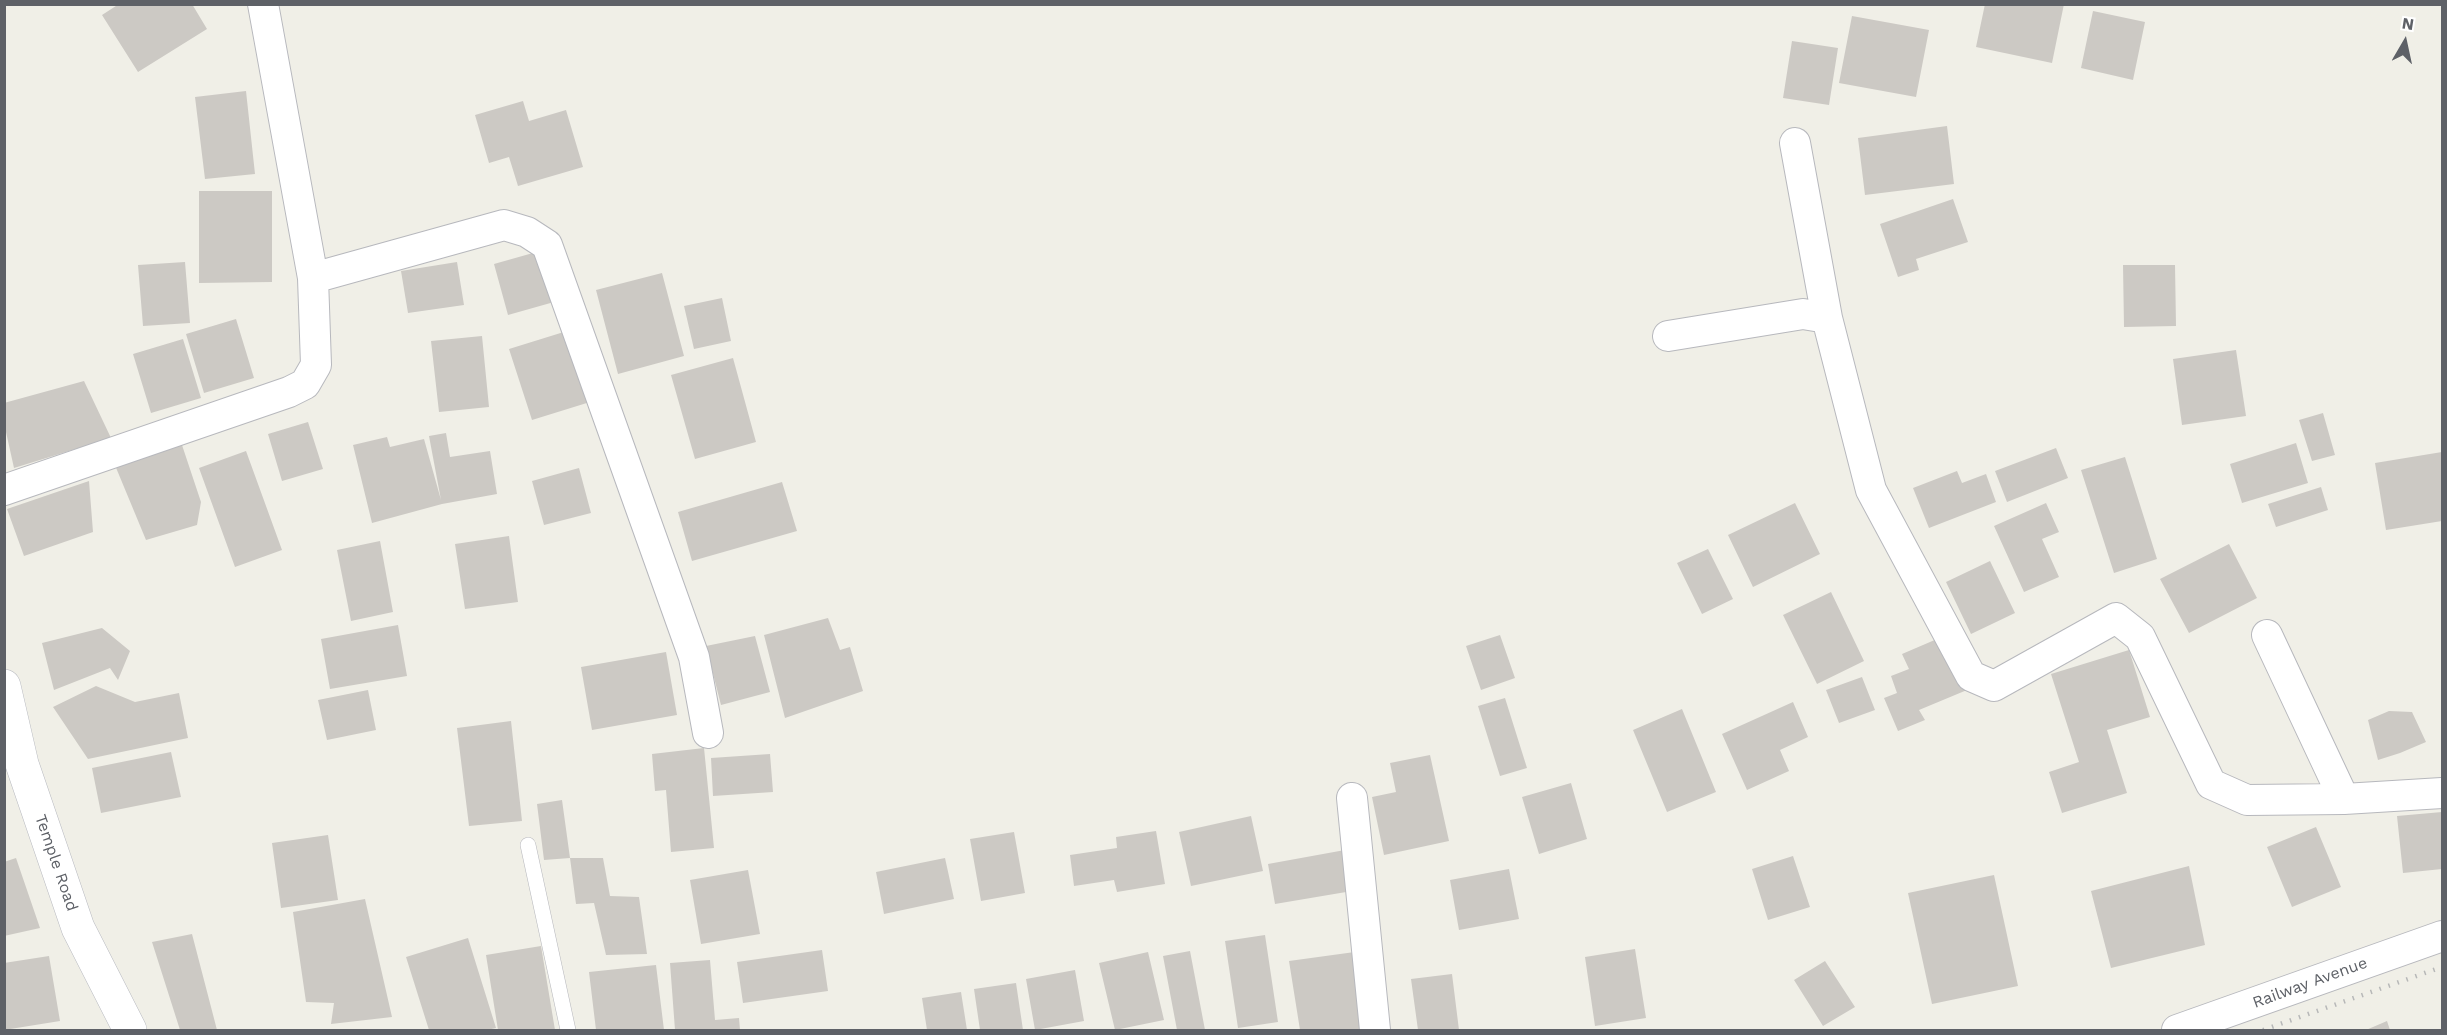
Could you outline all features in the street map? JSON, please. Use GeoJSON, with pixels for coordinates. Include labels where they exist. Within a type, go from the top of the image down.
{"type":"FeatureCollection","features":[{"type":"Feature","properties":{"kind":"street"},"geometry":{"type":"LineString","coordinates":[[4,490],[278,396],[305,384],[316,365],[313,278],[263,4]]}},
{"type":"Feature","properties":{"kind":"street"},"geometry":{"type":"LineString","coordinates":[[1795,143],[1827,318],[1871,490],[1971,676],[1994,686],[2116,618],[2139,637],[2211,784],[2247,800],[2344,799],[2442,793]]}},
{"type":"Feature","properties":{"kind":"street"},"geometry":{"type":"LineString","coordinates":[[313,278],[504,225],[527,232],[547,245],[694,657],[708,733]]}},
{"type":"Feature","properties":{"kind":"street"},"geometry":{"type":"LineString","coordinates":[[1668,336],[1803,314],[1827,318]]}},
{"type":"Feature","properties":{"kind":"street"},"geometry":{"type":"LineString","coordinates":[[2267,635],[2344,799]]}},
{"type":"Feature","properties":{"kind":"street","name":"Temple Road"},"geometry":{"type":"LineString","coordinates":[[4,686],[22,764],[78,928],[130,1030]]}},
{"type":"Feature","properties":{"kind":"street"},"geometry":{"type":"LineString","coordinates":[[1352,798],[1375,1030]]}},
{"type":"Feature","properties":{"kind":"street","name":"Railway Avenue"},"geometry":{"type":"LineString","coordinates":[[2177,1030],[2442,936]]}},
{"type":"Feature","properties":{"kind":"lane"},"geometry":{"type":"LineString","coordinates":[[528,845],[568,1030]]}},
{"type":"Feature","properties":{"kind":"building"},"geometry":{"type":"Polygon","coordinates":[[[119,4],[192,4],[207,29],[138,72],[102,15],[119,4]]]}},
{"type":"Feature","properties":{"kind":"building"},"geometry":{"type":"Polygon","coordinates":[[[1985,4],[2064,4],[2052,63],[1976,47],[1985,4]]]}},
{"type":"Feature","properties":{"kind":"building"},"geometry":{"type":"Polygon","coordinates":[[[2093,11],[2145,22],[2133,80],[2081,68],[2093,11]]]}},
{"type":"Feature","properties":{"kind":"building"},"geometry":{"type":"Polygon","coordinates":[[[1852,16],[1929,30],[1916,97],[1839,83],[1852,16]]]}},
{"type":"Feature","properties":{"kind":"building"},"geometry":{"type":"Polygon","coordinates":[[[1792,41],[1838,48],[1829,105],[1783,98],[1792,41]]]}},
{"type":"Feature","properties":{"kind":"building"},"geometry":{"type":"Polygon","coordinates":[[[246,91],[255,174],[205,179],[195,97],[246,91]]]}},
{"type":"Feature","properties":{"kind":"building"},"geometry":{"type":"Polygon","coordinates":[[[523,101],[529,121],[566,110],[583,167],[518,186],[509,157],[489,163],[475,115],[523,101]]]}},
{"type":"Feature","properties":{"kind":"building"},"geometry":{"type":"Polygon","coordinates":[[[1947,126],[1954,184],[1865,195],[1858,138],[1947,126]]]}},
{"type":"Feature","properties":{"kind":"building"},"geometry":{"type":"Polygon","coordinates":[[[199,191],[272,191],[272,282],[199,283],[199,191]]]}},
{"type":"Feature","properties":{"kind":"building"},"geometry":{"type":"Polygon","coordinates":[[[1953,199],[1968,242],[1916,259],[1919,270],[1898,277],[1880,224],[1953,199]]]}},
{"type":"Feature","properties":{"kind":"building"},"geometry":{"type":"Polygon","coordinates":[[[540,251],[554,302],[508,315],[494,264],[540,251]]]}},
{"type":"Feature","properties":{"kind":"building"},"geometry":{"type":"Polygon","coordinates":[[[185,262],[190,323],[143,326],[138,265],[185,262]]]}},
{"type":"Feature","properties":{"kind":"building"},"geometry":{"type":"Polygon","coordinates":[[[457,262],[464,305],[408,313],[401,271],[457,262]]]}},
{"type":"Feature","properties":{"kind":"building"},"geometry":{"type":"Polygon","coordinates":[[[2123,265],[2175,265],[2176,326],[2124,327],[2123,265]]]}},
{"type":"Feature","properties":{"kind":"building"},"geometry":{"type":"Polygon","coordinates":[[[662,273],[684,356],[618,374],[596,290],[662,273]]]}},
{"type":"Feature","properties":{"kind":"building"},"geometry":{"type":"Polygon","coordinates":[[[722,298],[731,341],[694,349],[684,306],[722,298]]]}},
{"type":"Feature","properties":{"kind":"building"},"geometry":{"type":"Polygon","coordinates":[[[236,319],[254,378],[204,393],[186,334],[236,319]]]}},
{"type":"Feature","properties":{"kind":"building"},"geometry":{"type":"Polygon","coordinates":[[[567,331],[590,402],[532,420],[509,349],[567,331]]]}},
{"type":"Feature","properties":{"kind":"building"},"geometry":{"type":"Polygon","coordinates":[[[482,336],[489,407],[439,412],[431,341],[482,336]]]}},
{"type":"Feature","properties":{"kind":"building"},"geometry":{"type":"Polygon","coordinates":[[[183,339],[201,398],[151,413],[133,354],[183,339]]]}},
{"type":"Feature","properties":{"kind":"building"},"geometry":{"type":"Polygon","coordinates":[[[2236,350],[2246,416],[2182,425],[2173,359],[2236,350]]]}},
{"type":"Feature","properties":{"kind":"building"},"geometry":{"type":"Polygon","coordinates":[[[733,358],[756,442],[695,459],[671,375],[733,358]]]}},
{"type":"Feature","properties":{"kind":"building"},"geometry":{"type":"Polygon","coordinates":[[[84,381],[111,438],[14,468],[4,423],[4,403],[84,381]]]}},
{"type":"Feature","properties":{"kind":"building"},"geometry":{"type":"Polygon","coordinates":[[[2323,413],[2335,455],[2312,461],[2299,420],[2323,413]]]}},
{"type":"Feature","properties":{"kind":"building"},"geometry":{"type":"Polygon","coordinates":[[[308,422],[323,469],[282,481],[268,434],[308,422]]]}},
{"type":"Feature","properties":{"kind":"building"},"geometry":{"type":"Polygon","coordinates":[[[446,433],[450,457],[490,451],[497,494],[442,504],[372,523],[353,445],[387,437],[390,447],[424,439],[441,500],[429,436],[446,433]]]}},
{"type":"Feature","properties":{"kind":"building"},"geometry":{"type":"Polygon","coordinates":[[[180,439],[201,502],[197,525],[146,540],[112,458],[180,439]]]}},
{"type":"Feature","properties":{"kind":"building"},"geometry":{"type":"Polygon","coordinates":[[[2296,443],[2308,483],[2242,503],[2230,464],[2296,443]]]}},
{"type":"Feature","properties":{"kind":"building"},"geometry":{"type":"Polygon","coordinates":[[[2056,448],[2068,478],[2007,502],[1995,471],[2056,448]]]}},
{"type":"Feature","properties":{"kind":"building"},"geometry":{"type":"Polygon","coordinates":[[[246,451],[282,550],[235,567],[199,468],[246,451]]]}},
{"type":"Feature","properties":{"kind":"building"},"geometry":{"type":"Polygon","coordinates":[[[2442,452],[2442,521],[2386,530],[2375,463],[2442,452]]]}},
{"type":"Feature","properties":{"kind":"building"},"geometry":{"type":"Polygon","coordinates":[[[2125,457],[2157,559],[2114,573],[2081,470],[2125,457]]]}},
{"type":"Feature","properties":{"kind":"building"},"geometry":{"type":"Polygon","coordinates":[[[579,468],[591,513],[544,525],[532,481],[579,468]]]}},
{"type":"Feature","properties":{"kind":"building"},"geometry":{"type":"Polygon","coordinates":[[[1957,471],[1962,483],[1986,474],[1996,502],[1929,528],[1913,488],[1957,471]]]}},
{"type":"Feature","properties":{"kind":"building"},"geometry":{"type":"Polygon","coordinates":[[[89,481],[93,532],[24,556],[7,509],[89,481]]]}},
{"type":"Feature","properties":{"kind":"building"},"geometry":{"type":"Polygon","coordinates":[[[782,482],[797,531],[692,561],[678,512],[782,482]]]}},
{"type":"Feature","properties":{"kind":"building"},"geometry":{"type":"Polygon","coordinates":[[[2321,487],[2328,510],[2276,527],[2268,504],[2321,487]]]}},
{"type":"Feature","properties":{"kind":"building"},"geometry":{"type":"Polygon","coordinates":[[[1795,503],[1820,554],[1753,587],[1728,535],[1795,503]]]}},
{"type":"Feature","properties":{"kind":"building"},"geometry":{"type":"Polygon","coordinates":[[[2046,503],[2059,532],[2042,539],[2059,577],[2024,592],[1994,526],[2046,503]]]}},
{"type":"Feature","properties":{"kind":"building"},"geometry":{"type":"Polygon","coordinates":[[[509,536],[518,602],[465,609],[455,544],[509,536]]]}},
{"type":"Feature","properties":{"kind":"building"},"geometry":{"type":"Polygon","coordinates":[[[380,541],[393,612],[351,621],[337,550],[380,541]]]}},
{"type":"Feature","properties":{"kind":"building"},"geometry":{"type":"Polygon","coordinates":[[[2229,544],[2257,598],[2189,633],[2160,579],[2229,544]]]}},
{"type":"Feature","properties":{"kind":"building"},"geometry":{"type":"Polygon","coordinates":[[[1708,549],[1733,599],[1702,614],[1677,563],[1708,549]]]}},
{"type":"Feature","properties":{"kind":"building"},"geometry":{"type":"Polygon","coordinates":[[[1990,561],[2015,613],[1971,634],[1946,582],[1990,561]]]}},
{"type":"Feature","properties":{"kind":"building"},"geometry":{"type":"Polygon","coordinates":[[[1831,592],[1864,661],[1817,684],[1783,615],[1831,592]]]}},
{"type":"Feature","properties":{"kind":"building"},"geometry":{"type":"Polygon","coordinates":[[[828,618],[840,650],[850,647],[863,691],[785,718],[764,635],[828,618]]]}},
{"type":"Feature","properties":{"kind":"building"},"geometry":{"type":"Polygon","coordinates":[[[398,625],[407,676],[330,689],[321,639],[398,625]]]}},
{"type":"Feature","properties":{"kind":"building"},"geometry":{"type":"Polygon","coordinates":[[[102,628],[130,651],[118,680],[110,668],[54,690],[42,643],[102,628]]]}},
{"type":"Feature","properties":{"kind":"building"},"geometry":{"type":"Polygon","coordinates":[[[1500,635],[1515,678],[1481,690],[1466,646],[1500,635]]]}},
{"type":"Feature","properties":{"kind":"building"},"geometry":{"type":"Polygon","coordinates":[[[755,636],[770,692],[721,705],[706,646],[755,636]]]}},
{"type":"Feature","properties":{"kind":"building"},"geometry":{"type":"Polygon","coordinates":[[[1944,636],[1967,690],[1919,710],[1925,720],[1898,731],[1884,698],[1897,693],[1891,676],[1909,669],[1902,654],[1944,636]]]}},
{"type":"Feature","properties":{"kind":"building"},"geometry":{"type":"Polygon","coordinates":[[[2129,650],[2150,717],[2107,730],[2127,793],[2062,813],[2049,772],[2079,762],[2051,674],[2129,650]]]}},
{"type":"Feature","properties":{"kind":"building"},"geometry":{"type":"Polygon","coordinates":[[[666,652],[677,715],[592,730],[581,667],[666,652]]]}},
{"type":"Feature","properties":{"kind":"building"},"geometry":{"type":"Polygon","coordinates":[[[1862,677],[1875,710],[1839,723],[1826,690],[1862,677]]]}},
{"type":"Feature","properties":{"kind":"building"},"geometry":{"type":"Polygon","coordinates":[[[96,686],[135,702],[179,693],[188,738],[88,759],[53,707],[96,686]]]}},
{"type":"Feature","properties":{"kind":"building"},"geometry":{"type":"Polygon","coordinates":[[[368,690],[376,730],[327,740],[318,700],[368,690]]]}},
{"type":"Feature","properties":{"kind":"building"},"geometry":{"type":"Polygon","coordinates":[[[1505,698],[1527,768],[1500,776],[1478,706],[1505,698]]]}},
{"type":"Feature","properties":{"kind":"building"},"geometry":{"type":"Polygon","coordinates":[[[1793,702],[1808,737],[1780,750],[1789,771],[1747,790],[1722,734],[1793,702]]]}},
{"type":"Feature","properties":{"kind":"building"},"geometry":{"type":"Polygon","coordinates":[[[1682,709],[1716,792],[1667,812],[1633,730],[1682,709]]]}},
{"type":"Feature","properties":{"kind":"building"},"geometry":{"type":"Polygon","coordinates":[[[2389,711],[2412,712],[2426,742],[2378,760],[2368,720],[2389,711]]]}},
{"type":"Feature","properties":{"kind":"building"},"geometry":{"type":"Polygon","coordinates":[[[511,721],[522,821],[469,826],[457,728],[511,721]]]}},
{"type":"Feature","properties":{"kind":"building"},"geometry":{"type":"Polygon","coordinates":[[[704,748],[714,848],[671,852],[666,790],[655,791],[652,754],[704,748]]]}},
{"type":"Feature","properties":{"kind":"building"},"geometry":{"type":"Polygon","coordinates":[[[171,752],[181,797],[101,813],[92,768],[171,752]]]}},
{"type":"Feature","properties":{"kind":"building"},"geometry":{"type":"Polygon","coordinates":[[[770,754],[773,792],[713,796],[711,758],[770,754]]]}},
{"type":"Feature","properties":{"kind":"building"},"geometry":{"type":"Polygon","coordinates":[[[1430,755],[1449,841],[1384,855],[1372,797],[1396,792],[1390,763],[1430,755]]]}},
{"type":"Feature","properties":{"kind":"building"},"geometry":{"type":"Polygon","coordinates":[[[1571,783],[1587,839],[1539,854],[1522,797],[1571,783]]]}},
{"type":"Feature","properties":{"kind":"building"},"geometry":{"type":"Polygon","coordinates":[[[562,800],[570,858],[544,860],[537,804],[562,800]]]}},
{"type":"Feature","properties":{"kind":"building"},"geometry":{"type":"Polygon","coordinates":[[[2442,812],[2442,869],[2403,873],[2397,816],[2442,812]]]}},
{"type":"Feature","properties":{"kind":"building"},"geometry":{"type":"Polygon","coordinates":[[[1251,816],[1263,871],[1191,886],[1179,832],[1251,816]]]}},
{"type":"Feature","properties":{"kind":"building"},"geometry":{"type":"Polygon","coordinates":[[[2316,827],[2341,887],[2292,907],[2267,847],[2316,827]]]}},
{"type":"Feature","properties":{"kind":"building"},"geometry":{"type":"Polygon","coordinates":[[[1156,831],[1165,884],[1117,892],[1114,880],[1074,886],[1070,855],[1117,848],[1116,837],[1156,831]]]}},
{"type":"Feature","properties":{"kind":"building"},"geometry":{"type":"Polygon","coordinates":[[[1014,832],[1025,893],[981,901],[970,839],[1014,832]]]}},
{"type":"Feature","properties":{"kind":"building"},"geometry":{"type":"Polygon","coordinates":[[[328,835],[338,900],[281,908],[272,843],[328,835]]]}},
{"type":"Feature","properties":{"kind":"building"},"geometry":{"type":"Polygon","coordinates":[[[1345,850],[1352,891],[1275,904],[1268,864],[1345,850]]]}},
{"type":"Feature","properties":{"kind":"building"},"geometry":{"type":"Polygon","coordinates":[[[1793,856],[1810,907],[1768,920],[1752,869],[1793,856]]]}},
{"type":"Feature","properties":{"kind":"building"},"geometry":{"type":"Polygon","coordinates":[[[16,858],[40,928],[4,936],[4,862],[16,858]]]}},
{"type":"Feature","properties":{"kind":"building"},"geometry":{"type":"Polygon","coordinates":[[[570,858],[603,858],[610,896],[639,897],[647,954],[606,955],[594,903],[576,904],[570,858]]]}},
{"type":"Feature","properties":{"kind":"building"},"geometry":{"type":"Polygon","coordinates":[[[945,858],[954,899],[884,914],[876,872],[945,858]]]}},
{"type":"Feature","properties":{"kind":"building"},"geometry":{"type":"Polygon","coordinates":[[[2189,866],[2205,945],[2111,968],[2091,891],[2189,866]]]}},
{"type":"Feature","properties":{"kind":"building"},"geometry":{"type":"Polygon","coordinates":[[[1509,869],[1519,919],[1459,930],[1450,880],[1509,869]]]}},
{"type":"Feature","properties":{"kind":"building"},"geometry":{"type":"Polygon","coordinates":[[[748,870],[760,934],[701,944],[690,880],[748,870]]]}},
{"type":"Feature","properties":{"kind":"building"},"geometry":{"type":"Polygon","coordinates":[[[1994,875],[2018,986],[1932,1004],[1908,893],[1994,875]]]}},
{"type":"Feature","properties":{"kind":"building"},"geometry":{"type":"Polygon","coordinates":[[[365,899],[392,1017],[331,1024],[334,1003],[306,1002],[293,912],[365,899]]]}},
{"type":"Feature","properties":{"kind":"building"},"geometry":{"type":"Polygon","coordinates":[[[192,934],[217,1030],[180,1030],[152,942],[192,934]]]}},
{"type":"Feature","properties":{"kind":"building"},"geometry":{"type":"Polygon","coordinates":[[[1265,935],[1278,1022],[1238,1028],[1225,941],[1265,935]]]}},
{"type":"Feature","properties":{"kind":"building"},"geometry":{"type":"Polygon","coordinates":[[[468,938],[496,1028],[429,1030],[406,957],[468,938]]]}},
{"type":"Feature","properties":{"kind":"building"},"geometry":{"type":"Polygon","coordinates":[[[541,946],[555,1030],[498,1030],[486,955],[541,946]]]}},
{"type":"Feature","properties":{"kind":"building"},"geometry":{"type":"Polygon","coordinates":[[[1635,949],[1646,1018],[1595,1026],[1585,957],[1635,949]]]}},
{"type":"Feature","properties":{"kind":"building"},"geometry":{"type":"Polygon","coordinates":[[[822,950],[828,991],[743,1003],[737,962],[822,950]]]}},
{"type":"Feature","properties":{"kind":"building"},"geometry":{"type":"Polygon","coordinates":[[[1190,951],[1205,1030],[1177,1030],[1163,956],[1190,951]]]}},
{"type":"Feature","properties":{"kind":"building"},"geometry":{"type":"Polygon","coordinates":[[[1362,951],[1374,1030],[1300,1030],[1289,961],[1362,951]]]}},
{"type":"Feature","properties":{"kind":"building"},"geometry":{"type":"Polygon","coordinates":[[[1148,952],[1164,1020],[1115,1030],[1099,963],[1148,952]]]}},
{"type":"Feature","properties":{"kind":"building"},"geometry":{"type":"Polygon","coordinates":[[[49,956],[60,1021],[4,1030],[4,963],[49,956]]]}},
{"type":"Feature","properties":{"kind":"building"},"geometry":{"type":"Polygon","coordinates":[[[710,960],[715,1020],[739,1018],[740,1030],[675,1030],[670,963],[710,960]]]}},
{"type":"Feature","properties":{"kind":"building"},"geometry":{"type":"Polygon","coordinates":[[[1825,961],[1855,1007],[1823,1026],[1794,980],[1825,961]]]}},
{"type":"Feature","properties":{"kind":"building"},"geometry":{"type":"Polygon","coordinates":[[[656,965],[664,1030],[596,1030],[589,972],[656,965]]]}},
{"type":"Feature","properties":{"kind":"building"},"geometry":{"type":"Polygon","coordinates":[[[1075,970],[1084,1021],[1035,1030],[1026,979],[1075,970]]]}},
{"type":"Feature","properties":{"kind":"building"},"geometry":{"type":"Polygon","coordinates":[[[1452,974],[1459,1030],[1418,1030],[1411,979],[1452,974]]]}},
{"type":"Feature","properties":{"kind":"building"},"geometry":{"type":"Polygon","coordinates":[[[1016,983],[1023,1030],[980,1030],[974,989],[1016,983]]]}},
{"type":"Feature","properties":{"kind":"building"},"geometry":{"type":"Polygon","coordinates":[[[961,992],[967,1030],[927,1030],[922,998],[961,992]]]}},
{"type":"Feature","properties":{"kind":"building"},"geometry":{"type":"Polygon","coordinates":[[[2387,1021],[2390,1030],[2366,1030],[2387,1021]]]}},
{"type":"Feature","properties":{"kind":"railway"},"geometry":{"type":"LineString","coordinates":[[2263,1030],[2442,967]]}}]}
